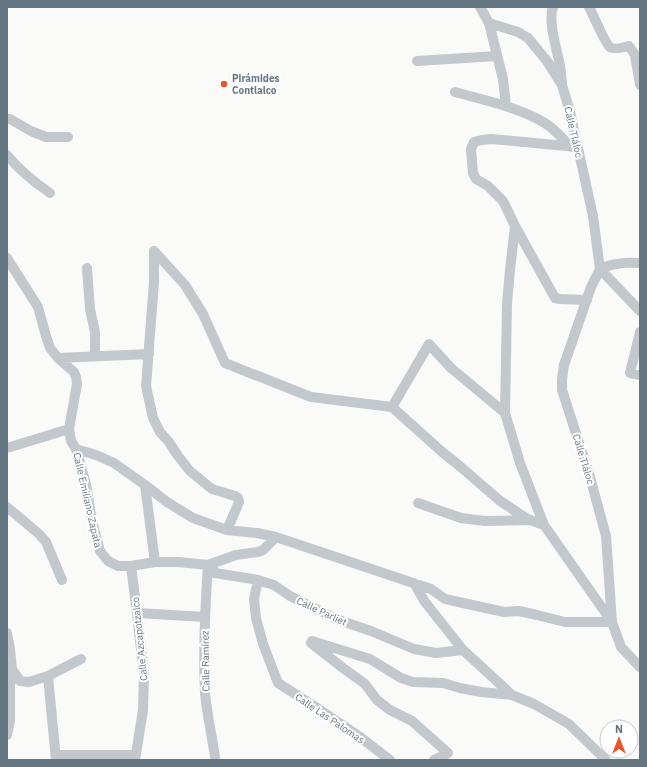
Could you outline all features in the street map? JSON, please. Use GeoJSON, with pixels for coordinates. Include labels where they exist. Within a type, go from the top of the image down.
{"type":"FeatureCollection","features":[{"type":"Feature","properties":{"kind":"street"},"geometry":{"type":"LineString","coordinates":[[480,7],[489,23],[503,79],[506,106]]}},
{"type":"Feature","properties":{"kind":"street"},"geometry":{"type":"LineString","coordinates":[[553,7],[551,14],[560,62],[562,85]]}},
{"type":"Feature","properties":{"kind":"street"},"geometry":{"type":"LineString","coordinates":[[589,7],[609,46],[611,48],[629,46],[637,57],[640,85]]}},
{"type":"Feature","properties":{"kind":"street","name":"Calle Tláloc"},"geometry":{"type":"LineString","coordinates":[[489,23],[518,32],[528,38],[547,61],[562,85],[570,112],[574,147],[593,216],[600,269],[591,287],[564,365],[562,390],[590,477],[606,536],[612,622]]}},
{"type":"Feature","properties":{"kind":"street"},"geometry":{"type":"LineString","coordinates":[[417,61],[497,56]]}},
{"type":"Feature","properties":{"kind":"street"},"geometry":{"type":"LineString","coordinates":[[455,92],[506,106],[544,122],[562,139],[574,147]]}},
{"type":"Feature","properties":{"kind":"street"},"geometry":{"type":"LineString","coordinates":[[7,119],[10,119],[31,131],[46,137],[68,137]]}},
{"type":"Feature","properties":{"kind":"street"},"geometry":{"type":"LineString","coordinates":[[574,147],[491,139],[474,142],[471,149],[473,173],[476,178],[488,186],[503,201],[515,226],[555,298],[587,300]]}},
{"type":"Feature","properties":{"kind":"street"},"geometry":{"type":"LineString","coordinates":[[7,155],[16,167],[50,193]]}},
{"type":"Feature","properties":{"kind":"street"},"geometry":{"type":"LineString","coordinates":[[515,226],[507,304],[505,413],[520,463],[544,525],[612,622],[622,646],[640,667]]}},
{"type":"Feature","properties":{"kind":"street"},"geometry":{"type":"LineString","coordinates":[[227,530],[239,502],[238,498],[212,489],[190,471],[160,432],[153,418],[146,386],[154,282],[154,251],[185,285],[192,296],[203,314],[225,363],[311,397],[392,407],[499,500],[518,514],[544,525]]}},
{"type":"Feature","properties":{"kind":"street"},"geometry":{"type":"LineString","coordinates":[[7,258],[38,307],[50,348],[58,358],[149,354]]}},
{"type":"Feature","properties":{"kind":"street"},"geometry":{"type":"LineString","coordinates":[[640,263],[628,262],[606,266],[600,269],[640,311]]}},
{"type":"Feature","properties":{"kind":"street"},"geometry":{"type":"LineString","coordinates":[[87,268],[90,309],[95,332],[95,356]]}},
{"type":"Feature","properties":{"kind":"street"},"geometry":{"type":"LineString","coordinates":[[640,332],[630,373],[640,376]]}},
{"type":"Feature","properties":{"kind":"street"},"geometry":{"type":"LineString","coordinates":[[392,407],[430,344],[451,368],[505,413]]}},
{"type":"Feature","properties":{"kind":"street","name":"Calle Emiliano Zapata"},"geometry":{"type":"LineString","coordinates":[[58,358],[74,372],[76,378],[77,384],[70,429],[71,441],[76,449],[86,484],[92,521],[100,551],[108,561],[118,566],[131,566]]}},
{"type":"Feature","properties":{"kind":"street"},"geometry":{"type":"LineString","coordinates":[[7,448],[70,429]]}},
{"type":"Feature","properties":{"kind":"street"},"geometry":{"type":"LineString","coordinates":[[76,449],[96,455],[114,463],[167,502],[193,518],[227,530],[276,537],[431,589],[444,599],[504,612],[537,614],[565,622],[612,622]]}},
{"type":"Feature","properties":{"kind":"street"},"geometry":{"type":"LineString","coordinates":[[145,485],[155,562]]}},
{"type":"Feature","properties":{"kind":"street"},"geometry":{"type":"LineString","coordinates":[[418,503],[461,518],[485,521],[530,520]]}},
{"type":"Feature","properties":{"kind":"street"},"geometry":{"type":"LineString","coordinates":[[7,507],[39,534],[46,542],[62,580]]}},
{"type":"Feature","properties":{"kind":"street"},"geometry":{"type":"LineString","coordinates":[[131,566],[155,562],[210,564],[236,554],[258,552],[263,550],[276,537]]}},
{"type":"Feature","properties":{"kind":"street","name":"Calle Parliet"},"geometry":{"type":"LineString","coordinates":[[210,564],[213,572],[215,573],[258,580],[274,585],[290,596],[336,619],[371,630],[414,649],[436,653],[463,650]]}},
{"type":"Feature","properties":{"kind":"street","name":"Calle Ramírez"},"geometry":{"type":"LineString","coordinates":[[210,564],[205,617],[206,694],[208,718],[215,757]]}},
{"type":"Feature","properties":{"kind":"street","name":"Calle Azcapotzalco"},"geometry":{"type":"LineString","coordinates":[[131,566],[144,673],[143,710],[136,758]]}},
{"type":"Feature","properties":{"kind":"street","name":"Calle Las Palomas"},"geometry":{"type":"LineString","coordinates":[[258,580],[254,599],[256,618],[273,674],[278,683],[360,737],[390,760]]}},
{"type":"Feature","properties":{"kind":"street"},"geometry":{"type":"LineString","coordinates":[[414,584],[425,602],[463,650],[512,695]]}},
{"type":"Feature","properties":{"kind":"street"},"geometry":{"type":"LineString","coordinates":[[137,613],[205,617]]}},
{"type":"Feature","properties":{"kind":"street"},"geometry":{"type":"LineString","coordinates":[[7,633],[12,669],[10,686],[10,721],[7,735]]}},
{"type":"Feature","properties":{"kind":"street"},"geometry":{"type":"LineString","coordinates":[[434,760],[448,753],[412,721],[390,710],[377,700],[365,684],[311,643],[311,641],[370,659],[401,678],[413,682],[442,683],[481,692],[512,695],[534,704],[569,724],[606,760]]}},
{"type":"Feature","properties":{"kind":"street"},"geometry":{"type":"LineString","coordinates":[[12,669],[20,681],[29,682],[48,676],[81,658]]}},
{"type":"Feature","properties":{"kind":"street"},"geometry":{"type":"LineString","coordinates":[[48,676],[56,757],[136,758]]}},
{"type":"Feature","properties":{"kind":"place","name":"Pirámides Contlalco"},"geometry":{"type":"Point","coordinates":[224,84]}}]}
